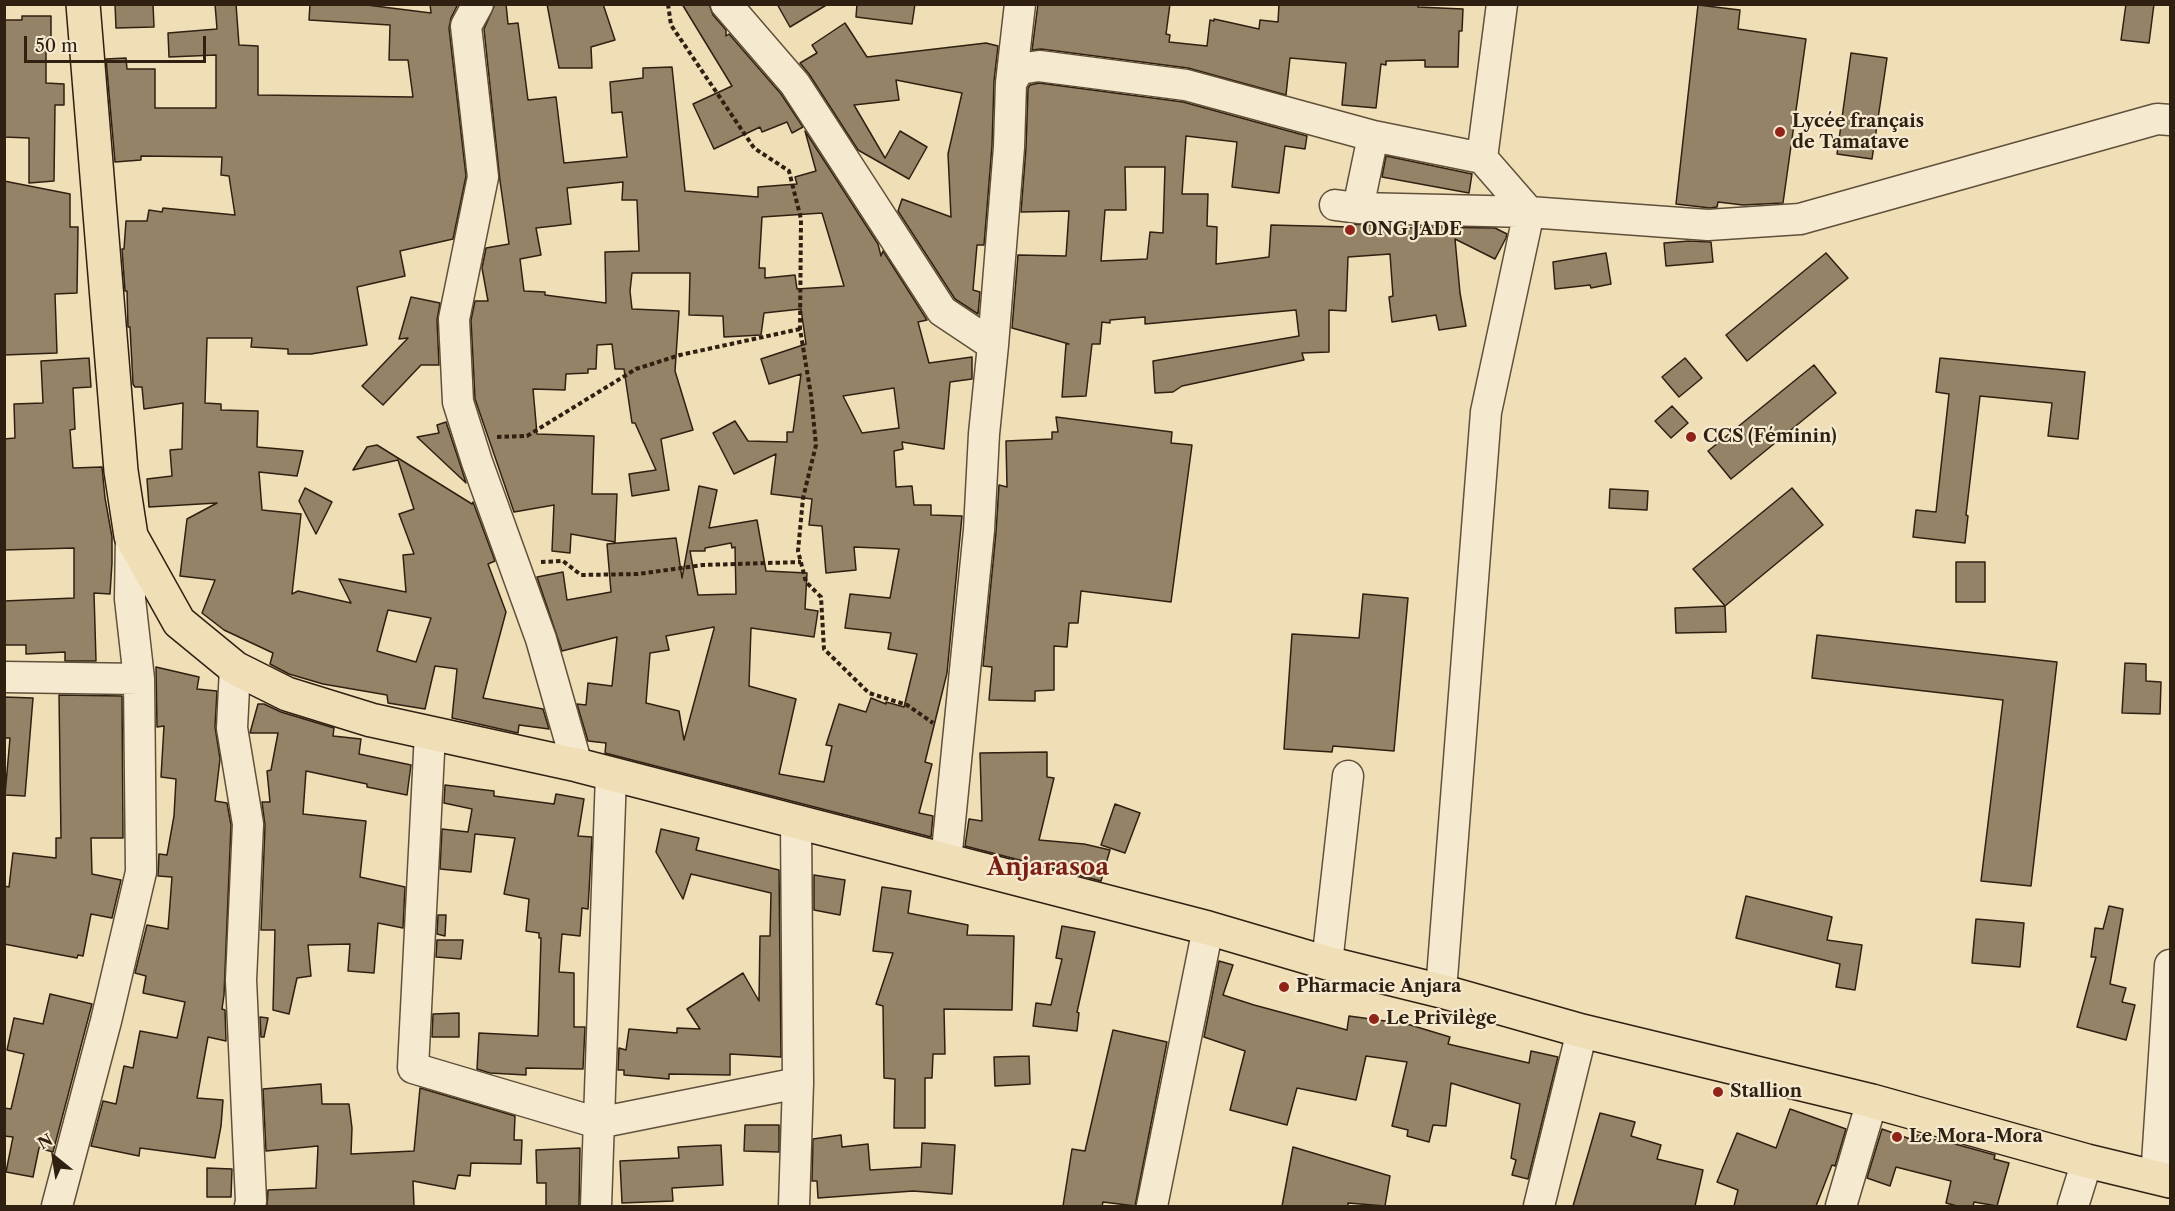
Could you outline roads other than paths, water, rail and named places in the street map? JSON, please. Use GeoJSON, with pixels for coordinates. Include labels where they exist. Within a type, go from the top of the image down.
{"type":"FeatureCollection","features":[{"type":"Feature","properties":{"kind":"main road"},"geometry":{"type":"LineString","coordinates":[[83,4],[121,471],[131,536],[179,622],[235,668],[286,694],[371,720],[577,765],[1208,928],[1327,963],[1441,991],[1582,1031],[1872,1101],[2086,1161],[2163,1179]]}},
{"type":"Feature","properties":{"kind":"street"},"geometry":{"type":"LineString","coordinates":[[478,4],[466,26],[483,177],[454,319],[458,402],[541,639],[577,765]]}},
{"type":"Feature","properties":{"kind":"street"},"geometry":{"type":"LineString","coordinates":[[726,4],[795,84],[942,311],[993,345]]}},
{"type":"Feature","properties":{"kind":"street"},"geometry":{"type":"LineString","coordinates":[[946,861],[979,530],[984,443],[1009,147],[1011,83],[1020,4]]}},
{"type":"Feature","properties":{"kind":"street"},"geometry":{"type":"LineString","coordinates":[[1482,158],[1502,4]]}},
{"type":"Feature","properties":{"kind":"street"},"geometry":{"type":"LineString","coordinates":[[1011,83],[1019,69],[1039,66],[1186,85],[1373,136],[1482,158],[1529,212]]}},
{"type":"Feature","properties":{"kind":"street"},"geometry":{"type":"LineString","coordinates":[[1373,136],[1346,207],[1529,212],[1708,225],[1800,219],[2157,119],[2170,120]]}},
{"type":"Feature","properties":{"kind":"street"},"geometry":{"type":"LineString","coordinates":[[1441,991],[1486,412],[1529,212]]}},
{"type":"Feature","properties":{"kind":"street"},"geometry":{"type":"LineString","coordinates":[[57,1206],[106,1021],[141,872],[139,679],[130,599],[131,536]]}},
{"type":"Feature","properties":{"kind":"street"},"geometry":{"type":"LineString","coordinates":[[235,668],[232,728],[248,824],[241,980],[250,1206]]}},
{"type":"Feature","properties":{"kind":"street"},"geometry":{"type":"LineString","coordinates":[[4,677],[139,679]]}},
{"type":"Feature","properties":{"kind":"street"},"geometry":{"type":"LineString","coordinates":[[430,733],[413,1068],[598,1123],[798,1083]]}},
{"type":"Feature","properties":{"kind":"street"},"geometry":{"type":"LineString","coordinates":[[596,1206],[611,774]]}},
{"type":"Feature","properties":{"kind":"street"},"geometry":{"type":"LineString","coordinates":[[1327,963],[1347,776]]}},
{"type":"Feature","properties":{"kind":"street"},"geometry":{"type":"LineString","coordinates":[[794,1206],[798,1083],[796,822]]}},
{"type":"Feature","properties":{"kind":"street"},"geometry":{"type":"LineString","coordinates":[[1152,1206],[1208,928]]}},
{"type":"Feature","properties":{"kind":"street"},"geometry":{"type":"LineString","coordinates":[[2163,1179],[2170,965]]}},
{"type":"Feature","properties":{"kind":"street"},"geometry":{"type":"LineString","coordinates":[[1539,1206],[1582,1031]]}},
{"type":"Feature","properties":{"kind":"street"},"geometry":{"type":"LineString","coordinates":[[1841,1206],[1872,1101]]}},
{"type":"Feature","properties":{"kind":"street"},"geometry":{"type":"LineString","coordinates":[[2073,1206],[2086,1161]]}},
{"type":"Feature","properties":{"kind":"place","name":"Lycée français de Tamatave"},"geometry":{"type":"Point","coordinates":[1780,132]}},
{"type":"Feature","properties":{"kind":"place","name":"ONG JADE"},"geometry":{"type":"Point","coordinates":[1350,230]}},
{"type":"Feature","properties":{"kind":"place","name":"CCS (Féminin)"},"geometry":{"type":"Point","coordinates":[1691,437]}},
{"type":"Feature","properties":{"kind":"place","name":"Pharmacie Anjara"},"geometry":{"type":"Point","coordinates":[1284,987]}},
{"type":"Feature","properties":{"kind":"place","name":"Le Privilège"},"geometry":{"type":"Point","coordinates":[1374,1019]}},
{"type":"Feature","properties":{"kind":"place","name":"Stallion"},"geometry":{"type":"Point","coordinates":[1718,1092]}},
{"type":"Feature","properties":{"kind":"place","name":"Le Mora-Mora"},"geometry":{"type":"Point","coordinates":[1897,1137]}},
{"type":"Feature","properties":{"kind":"district","name":"Anjarasoa"},"geometry":{"type":"Point","coordinates":[1048,868]}}]}
